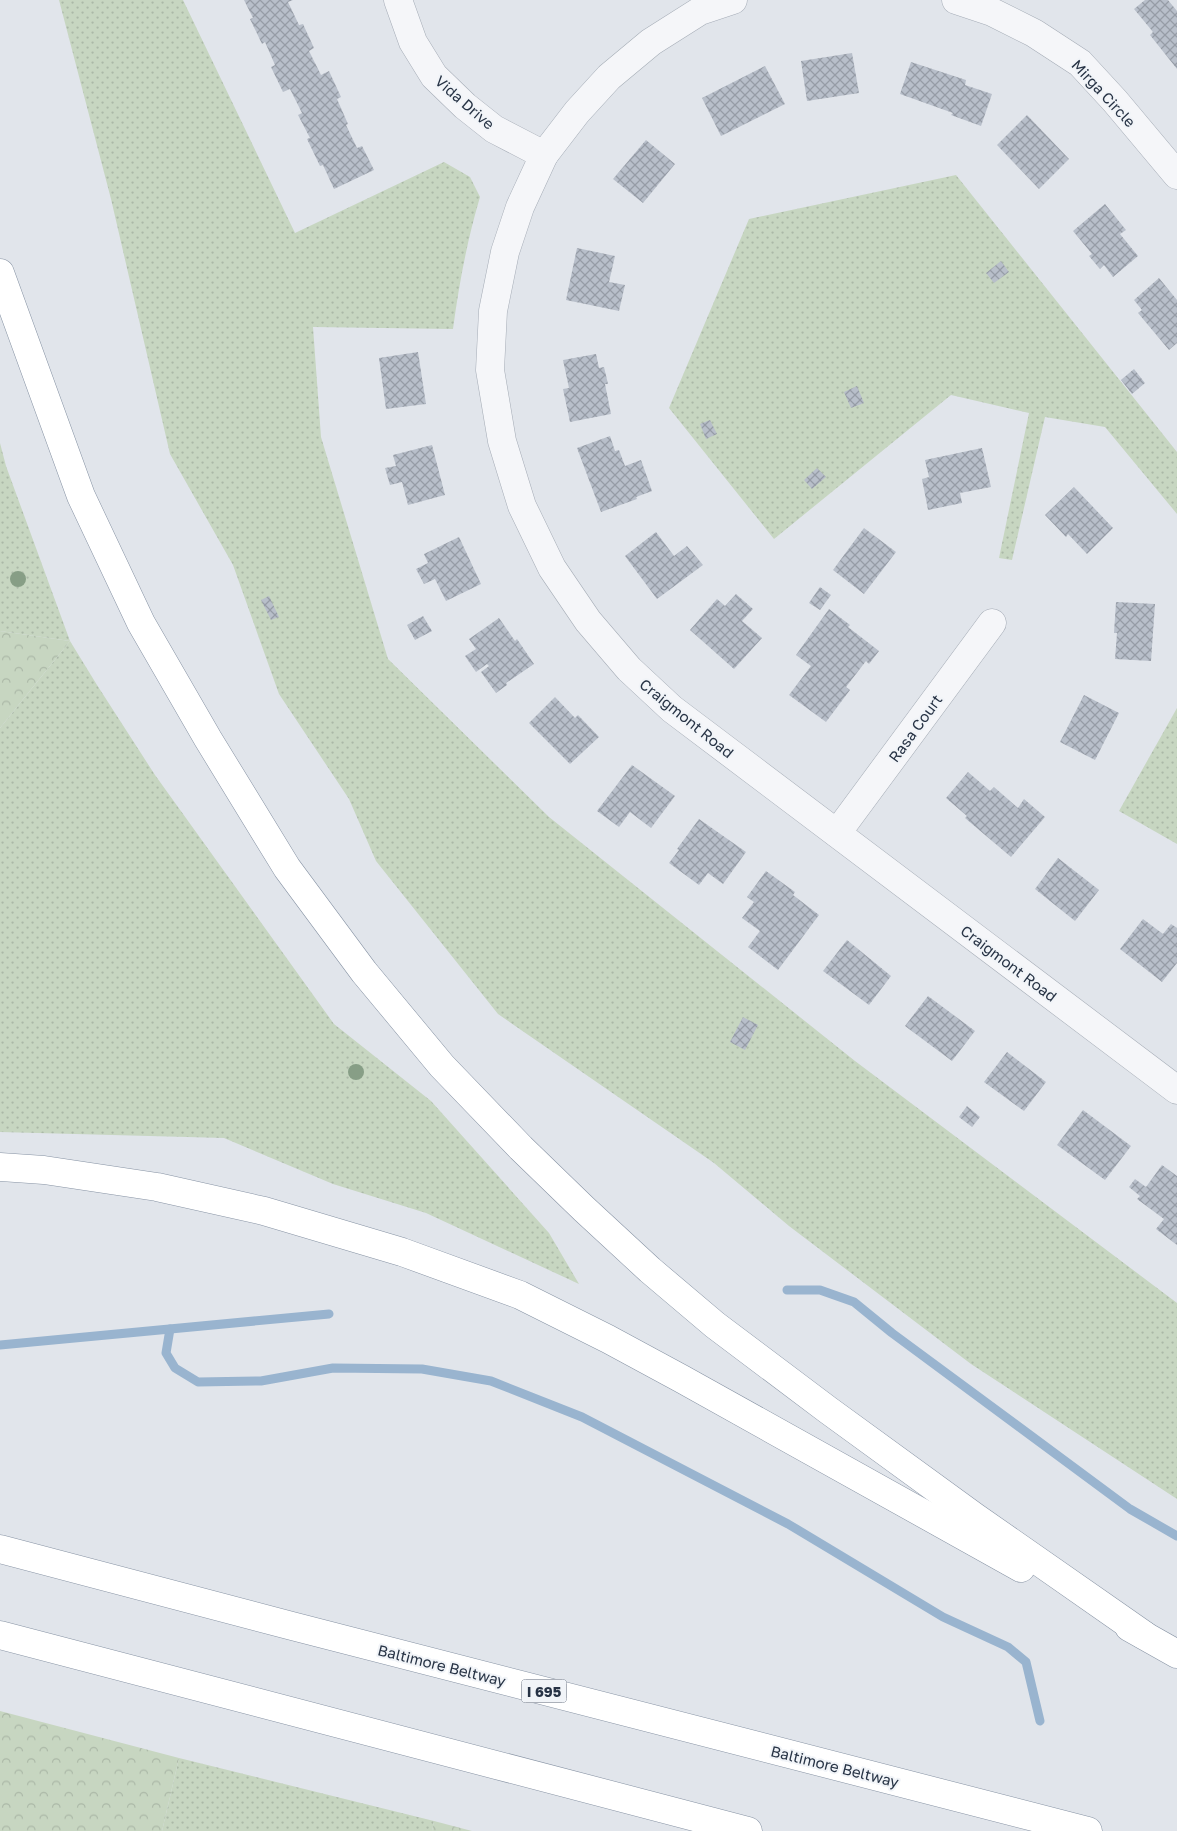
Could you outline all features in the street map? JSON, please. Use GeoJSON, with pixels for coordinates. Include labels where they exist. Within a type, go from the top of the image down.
{"type":"FeatureCollection","features":[{"type":"Feature","properties":{"kind":"highway"},"geometry":{"type":"LineString","coordinates":[[0,273],[81,496],[141,623],[208,739],[287,868],[364,972],[436,1059],[521,1148],[584,1209],[650,1270],[715,1325],[929,1483],[1144,1635]]}},
{"type":"Feature","properties":{"kind":"highway"},"geometry":{"type":"LineString","coordinates":[[0,1167],[44,1170],[157,1187],[264,1211],[402,1252],[520,1295],[608,1339],[674,1375],[1177,1654]]}},
{"type":"Feature","properties":{"kind":"highway","name":"Baltimore Beltway"},"geometry":{"type":"LineString","coordinates":[[0,1549],[1088,1831]]}},
{"type":"Feature","properties":{"kind":"highway"},"geometry":{"type":"LineString","coordinates":[[0,1635],[748,1831]]}},
{"type":"Feature","properties":{"kind":"street","name":"Vida Drive"},"geometry":{"type":"LineString","coordinates":[[398,0],[413,42],[434,76],[465,106],[494,129],[544,155]]}},
{"type":"Feature","properties":{"kind":"street","name":"Craigmont Road"},"geometry":{"type":"LineString","coordinates":[[733,0],[700,11],[644,48],[609,77],[577,112],[544,155],[520,207],[505,252],[493,311],[490,370],[502,441],[522,506],[552,568],[588,621],[629,669],[672,709],[1177,1090]]}},
{"type":"Feature","properties":{"kind":"street","name":"Mirga Circle"},"geometry":{"type":"LineString","coordinates":[[956,0],[992,12],[1034,33],[1080,63],[1115,101],[1177,176]]}},
{"type":"Feature","properties":{"kind":"street","name":"Rasa Court"},"geometry":{"type":"LineString","coordinates":[[837,833],[992,623]]}},
{"type":"Feature","properties":{"kind":"green space"},"geometry":{"type":"Polygon","coordinates":[[[59,0],[183,0],[295,233],[444,162],[470,177],[480,197],[464,263],[453,329],[313,327],[321,437],[388,659],[549,817],[855,1061],[1177,1303],[1177,1499],[971,1364],[789,1226],[714,1163],[498,1014],[376,861],[349,799],[279,694],[233,565],[170,454],[111,199],[59,0]]]}},
{"type":"Feature","properties":{"kind":"green space"},"geometry":{"type":"Polygon","coordinates":[[[956,175],[1177,452],[1177,514],[1105,427],[1045,417],[1012,560],[999,558],[1029,413],[951,395],[774,539],[669,408],[749,219],[956,175]]]}},
{"type":"Feature","properties":{"kind":"green space"},"geometry":{"type":"Polygon","coordinates":[[[0,443],[6,466],[70,641],[0,631],[0,443]]]}},
{"type":"Feature","properties":{"kind":"green space"},"geometry":{"type":"Polygon","coordinates":[[[0,631],[70,641],[0,728],[0,631]]]}},
{"type":"Feature","properties":{"kind":"green space"},"geometry":{"type":"Polygon","coordinates":[[[70,641],[155,775],[334,1024],[431,1101],[549,1233],[579,1284],[426,1213],[333,1184],[224,1138],[0,1132],[0,728],[70,641]]]}},
{"type":"Feature","properties":{"kind":"green space"},"geometry":{"type":"Polygon","coordinates":[[[1177,708],[1177,844],[1119,811],[1177,708]]]}},
{"type":"Feature","properties":{"kind":"green space"},"geometry":{"type":"Polygon","coordinates":[[[0,1711],[179,1758],[162,1831],[0,1831],[0,1711]]]}},
{"type":"Feature","properties":{"kind":"green space"},"geometry":{"type":"Polygon","coordinates":[[[179,1758],[434,1821],[432,1831],[162,1831],[179,1758]]]}},
{"type":"Feature","properties":{"kind":"green space"},"geometry":{"type":"Polygon","coordinates":[[[434,1821],[472,1831],[432,1831],[434,1821]]]}},
{"type":"Feature","properties":{"kind":"building"},"geometry":{"type":"Polygon","coordinates":[[[244,0],[293,0],[288,2],[299,25],[303,24],[314,48],[309,51],[321,75],[329,71],[341,97],[337,99],[348,124],[346,125],[357,148],[362,146],[374,170],[334,189],[323,165],[320,166],[307,139],[310,138],[298,115],[302,113],[290,89],[283,92],[271,67],[275,65],[265,42],[262,44],[250,19],[253,18],[244,0]]]}},
{"type":"Feature","properties":{"kind":"building"},"geometry":{"type":"Polygon","coordinates":[[[1145,0],[1168,0],[1177,11],[1177,69],[1150,35],[1153,32],[1134,9],[1145,0]]]}},
{"type":"Feature","properties":{"kind":"building"},"geometry":{"type":"Polygon","coordinates":[[[852,53],[859,93],[807,101],[801,61],[852,53]]]}},
{"type":"Feature","properties":{"kind":"building"},"geometry":{"type":"Polygon","coordinates":[[[911,62],[966,80],[965,85],[992,94],[981,126],[951,115],[953,113],[900,94],[911,62]]]}},
{"type":"Feature","properties":{"kind":"building"},"geometry":{"type":"Polygon","coordinates":[[[765,66],[785,104],[721,136],[702,98],[765,66]]]}},
{"type":"Feature","properties":{"kind":"building"},"geometry":{"type":"Polygon","coordinates":[[[1027,115],[1069,159],[1039,189],[997,145],[1027,115]]]}},
{"type":"Feature","properties":{"kind":"building"},"geometry":{"type":"Polygon","coordinates":[[[646,140],[675,164],[643,203],[613,179],[646,140]]]}},
{"type":"Feature","properties":{"kind":"building"},"geometry":{"type":"Polygon","coordinates":[[[1105,204],[1126,230],[1120,234],[1138,256],[1113,277],[1104,265],[1100,269],[1089,256],[1092,254],[1073,231],[1105,204]]]}},
{"type":"Feature","properties":{"kind":"building"},"geometry":{"type":"Polygon","coordinates":[[[577,248],[615,256],[609,282],[625,285],[619,311],[566,300],[577,248]]]}},
{"type":"Feature","properties":{"kind":"building"},"geometry":{"type":"Polygon","coordinates":[[[1001,261],[1009,272],[994,283],[986,273],[1001,261]]]}},
{"type":"Feature","properties":{"kind":"building"},"geometry":{"type":"Polygon","coordinates":[[[1159,278],[1177,300],[1177,343],[1169,350],[1138,313],[1142,310],[1134,300],[1159,278]]]}},
{"type":"Feature","properties":{"kind":"building"},"geometry":{"type":"Polygon","coordinates":[[[418,352],[426,404],[386,409],[379,358],[418,352]]]}},
{"type":"Feature","properties":{"kind":"building"},"geometry":{"type":"Polygon","coordinates":[[[596,354],[599,368],[604,367],[608,384],[605,384],[611,414],[570,422],[563,389],[569,388],[563,360],[596,354]]]}},
{"type":"Feature","properties":{"kind":"building"},"geometry":{"type":"Polygon","coordinates":[[[1134,369],[1145,383],[1132,394],[1121,380],[1134,369]]]}},
{"type":"Feature","properties":{"kind":"building"},"geometry":{"type":"Polygon","coordinates":[[[857,386],[864,403],[851,408],[844,392],[857,386]]]}},
{"type":"Feature","properties":{"kind":"building"},"geometry":{"type":"Polygon","coordinates":[[[710,420],[717,434],[706,439],[700,424],[710,420]]]}},
{"type":"Feature","properties":{"kind":"building"},"geometry":{"type":"Polygon","coordinates":[[[610,436],[615,451],[619,450],[625,466],[641,460],[652,491],[636,497],[637,499],[601,512],[577,448],[610,436]]]}},
{"type":"Feature","properties":{"kind":"building"},"geometry":{"type":"Polygon","coordinates":[[[432,445],[445,495],[408,505],[402,482],[390,485],[385,468],[396,466],[393,455],[432,445]]]}},
{"type":"Feature","properties":{"kind":"building"},"geometry":{"type":"Polygon","coordinates":[[[982,448],[991,487],[960,493],[962,503],[928,510],[922,479],[929,477],[925,460],[982,448]]]}},
{"type":"Feature","properties":{"kind":"building"},"geometry":{"type":"Polygon","coordinates":[[[817,468],[826,477],[812,489],[804,480],[817,468]]]}},
{"type":"Feature","properties":{"kind":"building"},"geometry":{"type":"Polygon","coordinates":[[[1074,487],[1113,528],[1087,554],[1068,534],[1066,537],[1045,515],[1074,487]]]}},
{"type":"Feature","properties":{"kind":"building"},"geometry":{"type":"Polygon","coordinates":[[[864,528],[896,552],[864,594],[833,570],[864,528]]]}},
{"type":"Feature","properties":{"kind":"building"},"geometry":{"type":"Polygon","coordinates":[[[656,532],[674,556],[687,546],[703,565],[657,599],[625,556],[656,532]]]}},
{"type":"Feature","properties":{"kind":"building"},"geometry":{"type":"Polygon","coordinates":[[[459,537],[481,584],[446,601],[435,579],[424,584],[416,569],[428,563],[424,554],[459,537]]]}},
{"type":"Feature","properties":{"kind":"building"},"geometry":{"type":"Polygon","coordinates":[[[820,587],[831,595],[820,610],[809,603],[820,587]]]}},
{"type":"Feature","properties":{"kind":"building"},"geometry":{"type":"Polygon","coordinates":[[[736,594],[753,609],[742,621],[762,638],[734,669],[690,630],[717,599],[725,606],[736,594]]]}},
{"type":"Feature","properties":{"kind":"building"},"geometry":{"type":"Polygon","coordinates":[[[269,596],[279,617],[271,620],[261,600],[269,596]]]}},
{"type":"Feature","properties":{"kind":"building"},"geometry":{"type":"Polygon","coordinates":[[[1116,602],[1155,604],[1151,661],[1115,659],[1117,633],[1114,633],[1116,602]]]}},
{"type":"Feature","properties":{"kind":"building"},"geometry":{"type":"Polygon","coordinates":[[[829,609],[850,625],[848,627],[879,651],[869,664],[866,661],[846,687],[850,690],[826,722],[789,695],[811,666],[796,655],[829,609]]]}},
{"type":"Feature","properties":{"kind":"building"},"geometry":{"type":"Polygon","coordinates":[[[423,616],[432,631],[415,640],[407,625],[423,616]]]}},
{"type":"Feature","properties":{"kind":"building"},"geometry":{"type":"Polygon","coordinates":[[[499,618],[515,641],[517,639],[534,664],[506,683],[507,685],[496,693],[481,672],[489,666],[487,664],[476,672],[465,656],[476,649],[469,639],[499,618]]]}},
{"type":"Feature","properties":{"kind":"building"},"geometry":{"type":"Polygon","coordinates":[[[1084,695],[1119,713],[1095,760],[1060,742],[1084,695]]]}},
{"type":"Feature","properties":{"kind":"building"},"geometry":{"type":"Polygon","coordinates":[[[555,697],[575,718],[578,715],[599,737],[570,764],[529,723],[555,697]]]}},
{"type":"Feature","properties":{"kind":"building"},"geometry":{"type":"Polygon","coordinates":[[[632,765],[675,796],[651,828],[630,812],[619,827],[597,811],[632,765]]]}},
{"type":"Feature","properties":{"kind":"building"},"geometry":{"type":"Polygon","coordinates":[[[968,772],[990,791],[994,787],[1018,808],[1024,799],[1045,817],[1011,857],[965,818],[967,816],[946,798],[968,772]]]}},
{"type":"Feature","properties":{"kind":"building"},"geometry":{"type":"Polygon","coordinates":[[[699,819],[746,852],[723,884],[708,873],[699,885],[669,863],[699,819]]]}},
{"type":"Feature","properties":{"kind":"building"},"geometry":{"type":"Polygon","coordinates":[[[1058,858],[1099,890],[1075,921],[1035,889],[1058,858]]]}},
{"type":"Feature","properties":{"kind":"building"},"geometry":{"type":"Polygon","coordinates":[[[766,871],[795,892],[793,895],[819,915],[778,970],[748,947],[760,931],[742,918],[754,902],[747,897],[766,871]]]}},
{"type":"Feature","properties":{"kind":"building"},"geometry":{"type":"Polygon","coordinates":[[[1143,919],[1163,934],[1171,924],[1177,928],[1177,963],[1162,982],[1120,949],[1143,919]]]}},
{"type":"Feature","properties":{"kind":"building"},"geometry":{"type":"Polygon","coordinates":[[[847,940],[891,976],[869,1005],[823,971],[847,940]]]}},
{"type":"Feature","properties":{"kind":"building"},"geometry":{"type":"Polygon","coordinates":[[[928,996],[975,1031],[952,1061],[905,1026],[928,996]]]}},
{"type":"Feature","properties":{"kind":"building"},"geometry":{"type":"Polygon","coordinates":[[[743,1017],[758,1025],[745,1050],[730,1042],[743,1017]]]}},
{"type":"Feature","properties":{"kind":"building"},"geometry":{"type":"Polygon","coordinates":[[[1007,1052],[1046,1082],[1024,1111],[984,1082],[1007,1052]]]}},
{"type":"Feature","properties":{"kind":"building"},"geometry":{"type":"Polygon","coordinates":[[[967,1106],[980,1117],[972,1127],[959,1117],[967,1106]]]}},
{"type":"Feature","properties":{"kind":"building"},"geometry":{"type":"Polygon","coordinates":[[[1083,1110],[1131,1146],[1105,1180],[1057,1145],[1083,1110]]]}},
{"type":"Feature","properties":{"kind":"building"},"geometry":{"type":"Polygon","coordinates":[[[1162,1165],[1177,1176],[1177,1245],[1156,1229],[1164,1219],[1137,1199],[1140,1196],[1129,1187],[1135,1179],[1146,1187],[1162,1165]]]}},
{"type":"Feature","properties":{"kind":"waterway"},"geometry":{"type":"LineString","coordinates":[[787,1290],[820,1290],[854,1302],[892,1333],[1130,1509],[1177,1536]]}},
{"type":"Feature","properties":{"kind":"waterway"},"geometry":{"type":"LineString","coordinates":[[0,1345],[329,1314]]}},
{"type":"Feature","properties":{"kind":"waterway"},"geometry":{"type":"LineString","coordinates":[[170,1329],[166,1353],[175,1368],[198,1382],[261,1381],[333,1368],[422,1369],[491,1381],[582,1417],[788,1524],[943,1617],[1008,1647],[1026,1662],[1040,1721]]}}]}
